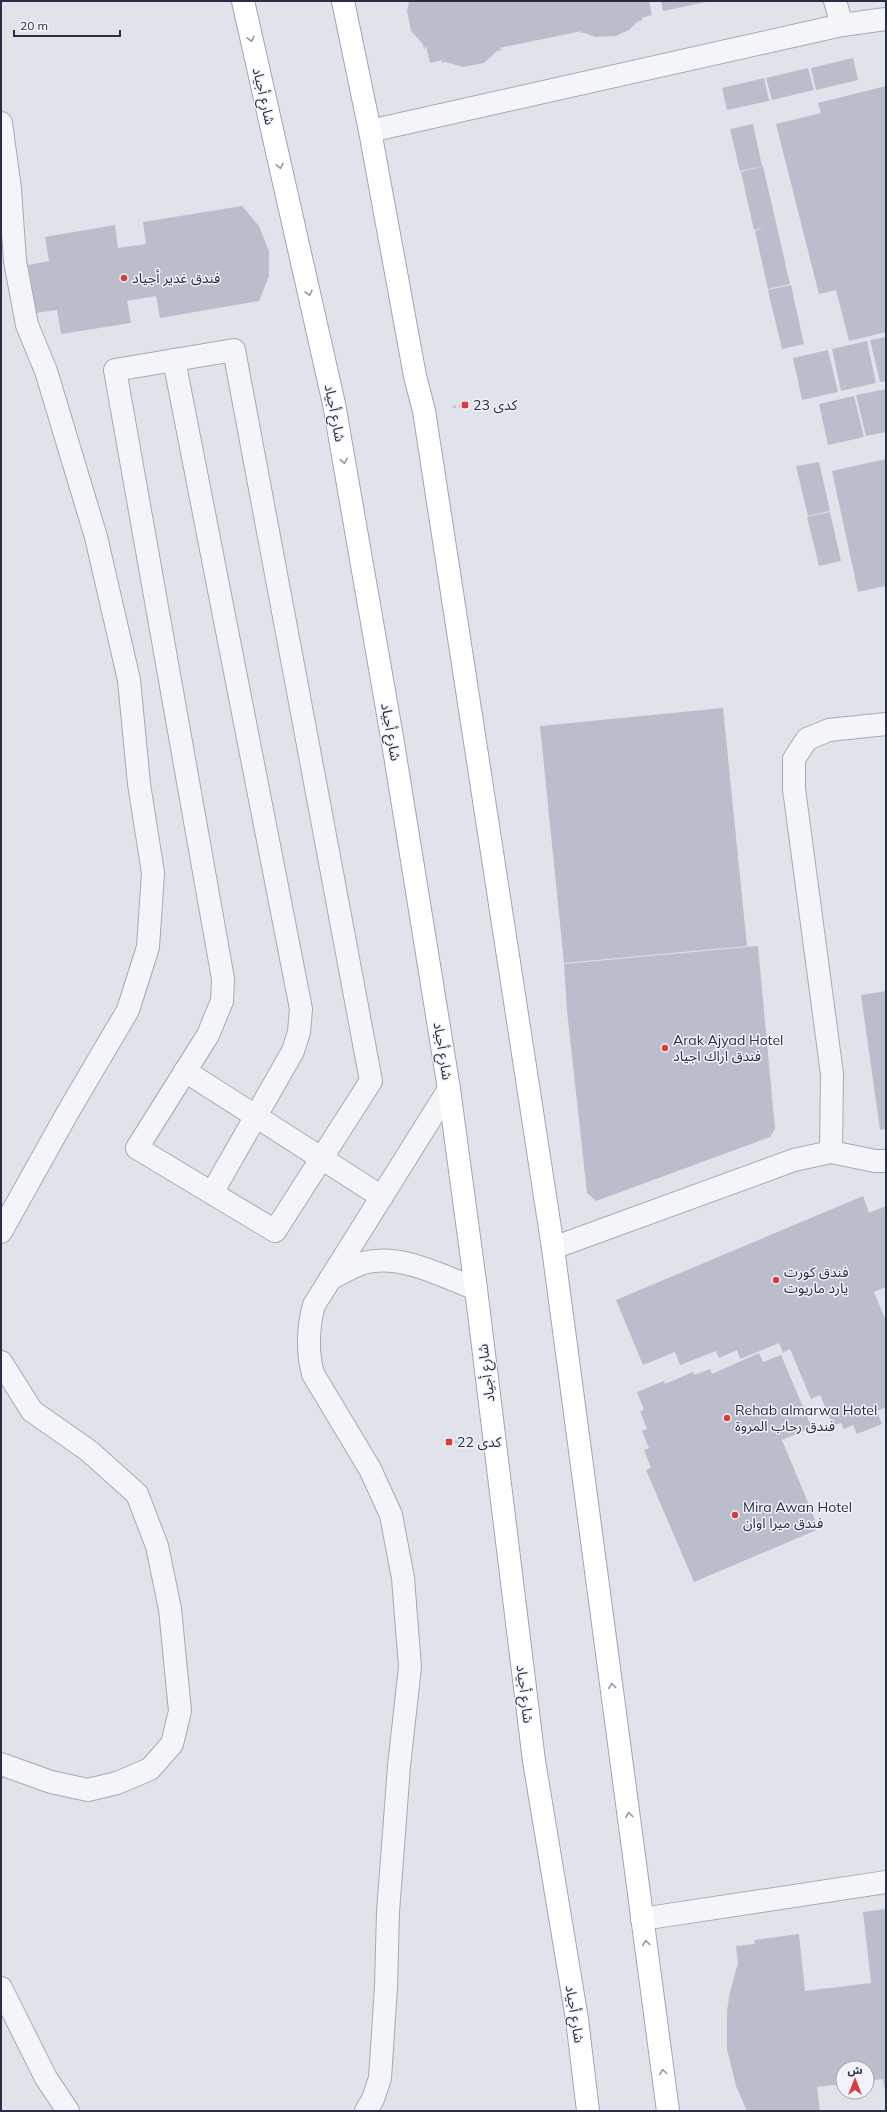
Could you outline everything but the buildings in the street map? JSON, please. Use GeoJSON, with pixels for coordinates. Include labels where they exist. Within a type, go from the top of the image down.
{"type":"FeatureCollection","features":[{"type":"Feature","properties":{"kind":"main road","name":"شارع أجياد"},"geometry":{"type":"LineString","coordinates":[[243,1],[334,404],[392,735],[448,1089],[476,1289],[534,1761],[577,2018],[588,2111]]}},
{"type":"Feature","properties":{"kind":"main road"},"geometry":{"type":"LineString","coordinates":[[343,1],[370,131],[415,376],[424,411],[553,1248],[668,2111]]}},
{"type":"Feature","properties":{"kind":"street"},"geometry":{"type":"LineString","coordinates":[[835,1],[842,25]]}},
{"type":"Feature","properties":{"kind":"street"},"geometry":{"type":"LineString","coordinates":[[370,131],[842,25],[886,19]]}},
{"type":"Feature","properties":{"kind":"street"},"geometry":{"type":"LineString","coordinates":[[1,123],[10,189],[15,261],[27,325],[46,371],[96,537],[129,680],[139,784],[153,872],[148,947],[128,1010],[68,1112],[1,1232]]}},
{"type":"Feature","properties":{"kind":"street"},"geometry":{"type":"LineString","coordinates":[[234,350],[371,1081],[275,1231],[137,1148],[208,1035],[222,1001],[223,979],[114,370],[174,360],[234,350]]}},
{"type":"Feature","properties":{"kind":"street"},"geometry":{"type":"LineString","coordinates":[[174,360],[301,1009],[300,1032],[293,1051],[212,1193]]}},
{"type":"Feature","properties":{"kind":"street"},"geometry":{"type":"LineString","coordinates":[[830,1152],[832,1074],[794,789],[794,759],[807,739],[829,730],[886,724]]}},
{"type":"Feature","properties":{"kind":"street"},"geometry":{"type":"LineString","coordinates":[[185,1071],[382,1197]]}},
{"type":"Feature","properties":{"kind":"street"},"geometry":{"type":"LineString","coordinates":[[366,2111],[373,2099],[380,2078],[386,1987],[388,1912],[399,1766],[410,1667],[403,1578],[391,1515],[370,1468],[313,1374],[309,1361],[309,1321],[314,1305],[448,1089]]}},
{"type":"Feature","properties":{"kind":"street"},"geometry":{"type":"LineString","coordinates":[[553,1248],[794,1160],[830,1152],[875,1161],[886,1161]]}},
{"type":"Feature","properties":{"kind":"street"},"geometry":{"type":"LineString","coordinates":[[330,1279],[364,1263],[393,1261],[420,1268],[476,1289]]}},
{"type":"Feature","properties":{"kind":"street"},"geometry":{"type":"LineString","coordinates":[[1,1362],[32,1411],[89,1451],[137,1494],[157,1546],[170,1609],[180,1711],[172,1744],[150,1769],[117,1783],[88,1790],[51,1782],[1,1764]]}},
{"type":"Feature","properties":{"kind":"street"},"geometry":{"type":"LineString","coordinates":[[642,1919],[886,1882]]}},
{"type":"Feature","properties":{"kind":"street"},"geometry":{"type":"LineString","coordinates":[[1,1988],[46,2078],[68,2111]]}},
{"type":"Feature","properties":{"kind":"place","name":"فندق غدير أجياد"},"geometry":{"type":"Point","coordinates":[124,278]}},
{"type":"Feature","properties":{"kind":"place","name":"كدى 23"},"geometry":{"type":"Point","coordinates":[465,405]}},
{"type":"Feature","properties":{"kind":"place","name":"Arak Ajyad Hotel فندق اراك اجياد"},"geometry":{"type":"Point","coordinates":[665,1048]}},
{"type":"Feature","properties":{"kind":"place","name":"فندق كورت يارد ماريوت"},"geometry":{"type":"Point","coordinates":[776,1280]}},
{"type":"Feature","properties":{"kind":"place","name":"Rehab almarwa Hotel فندق رحاب المروة"},"geometry":{"type":"Point","coordinates":[727,1418]}},
{"type":"Feature","properties":{"kind":"place","name":"كدى 22"},"geometry":{"type":"Point","coordinates":[449,1442]}},
{"type":"Feature","properties":{"kind":"place","name":"Mira Awan Hotel فندق ميرا اوان"},"geometry":{"type":"Point","coordinates":[735,1515]}}]}
